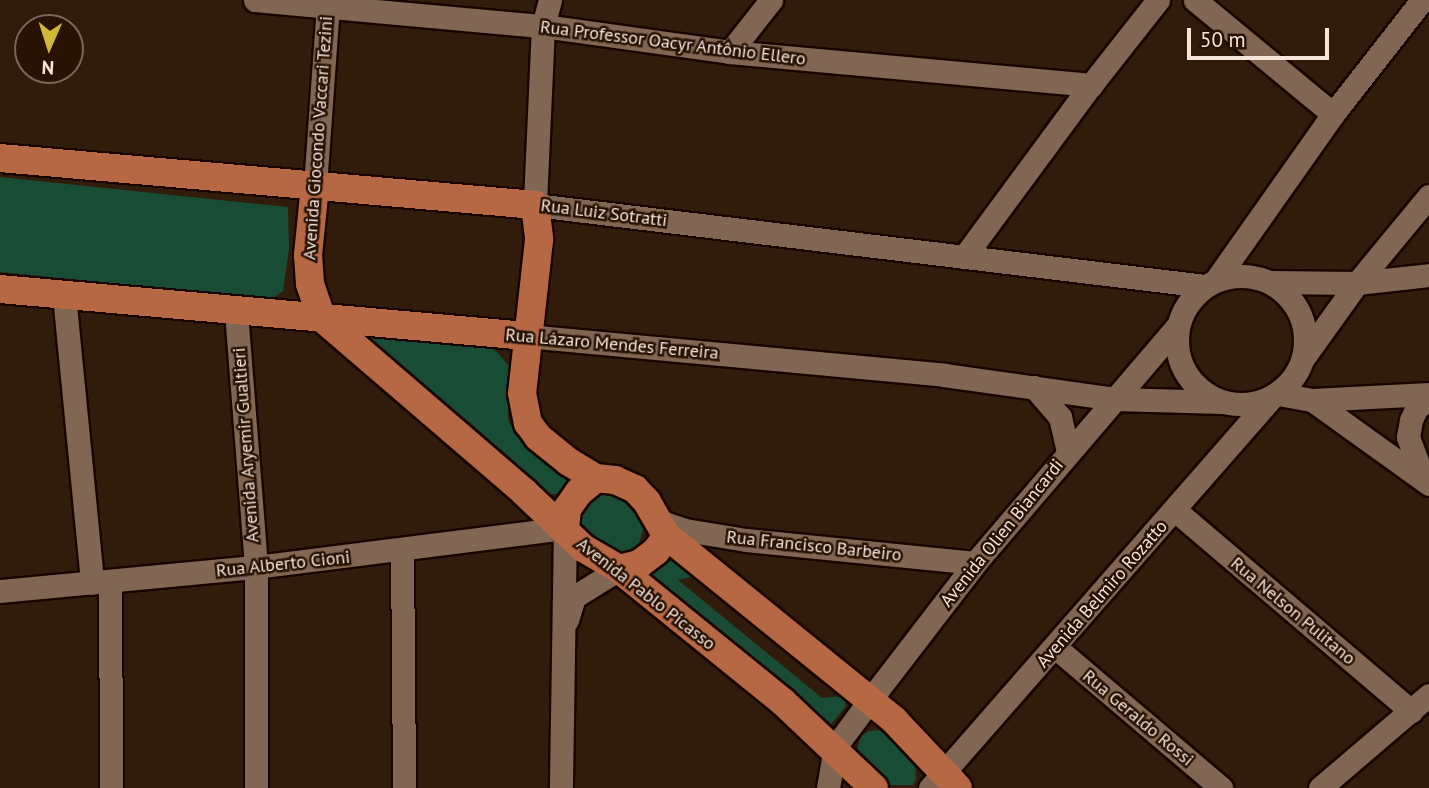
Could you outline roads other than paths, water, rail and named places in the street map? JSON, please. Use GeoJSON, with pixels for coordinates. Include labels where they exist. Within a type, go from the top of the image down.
{"type":"FeatureCollection","features":[{"type":"Feature","properties":{"kind":"main road","name":"Rua Luiz Sotratti"},"geometry":{"type":"LineString","coordinates":[[0,158],[535,205]]}},
{"type":"Feature","properties":{"kind":"main road","name":"Avenida Giocondo Vaccari Tezini"},"geometry":{"type":"LineString","coordinates":[[315,186],[309,274],[322,318]]}},
{"type":"Feature","properties":{"kind":"main road"},"geometry":{"type":"LineString","coordinates":[[535,205],[539,240],[522,393],[528,423],[538,437],[569,462],[596,478],[615,480],[635,489],[647,502],[661,528],[870,700],[922,747],[944,784]]}},
{"type":"Feature","properties":{"kind":"main road","name":"Rua Lázaro Mendes Ferreira"},"geometry":{"type":"LineString","coordinates":[[0,289],[527,336]]}},
{"type":"Feature","properties":{"kind":"main road","name":"Avenida Pablo Picasso"},"geometry":{"type":"LineString","coordinates":[[322,318],[565,528],[591,554],[619,569],[835,747],[874,788]]}},
{"type":"Feature","properties":{"kind":"main road"},"geometry":{"type":"LineString","coordinates":[[565,528],[567,509],[596,478]]}},
{"type":"Feature","properties":{"kind":"main road"},"geometry":{"type":"LineString","coordinates":[[619,569],[639,564],[656,551],[661,528]]}},
{"type":"Feature","properties":{"kind":"street","name":"Rua Professor Oacyr Antônio Ellero"},"geometry":{"type":"LineString","coordinates":[[255,0],[330,3],[543,26],[730,52],[1091,85]]}},
{"type":"Feature","properties":{"kind":"street"},"geometry":{"type":"LineString","coordinates":[[535,205],[543,26],[550,0]]}},
{"type":"Feature","properties":{"kind":"street"},"geometry":{"type":"LineString","coordinates":[[730,52],[771,0]]}},
{"type":"Feature","properties":{"kind":"street"},"geometry":{"type":"LineString","coordinates":[[964,257],[1091,85],[1158,0]]}},
{"type":"Feature","properties":{"kind":"street"},"geometry":{"type":"LineString","coordinates":[[1195,0],[1332,114]]}},
{"type":"Feature","properties":{"kind":"street"},"geometry":{"type":"LineString","coordinates":[[1422,0],[1332,114],[1211,283],[1188,303],[1178,325],[1178,358],[1195,386],[1223,402],[1256,403],[1275,396],[1289,384],[1304,357],[1357,283],[1429,196]]}},
{"type":"Feature","properties":{"kind":"street","name":"Avenida Giocondo Vaccari Tezini"},"geometry":{"type":"LineString","coordinates":[[315,186],[330,3]]}},
{"type":"Feature","properties":{"kind":"street","name":"Rua Luiz Sotratti"},"geometry":{"type":"LineString","coordinates":[[535,205],[964,257],[1211,283]]}},
{"type":"Feature","properties":{"kind":"street"},"geometry":{"type":"LineString","coordinates":[[1211,283],[1243,276],[1270,282],[1357,283],[1429,275]]}},
{"type":"Feature","properties":{"kind":"street"},"geometry":{"type":"LineString","coordinates":[[1270,282],[1293,301],[1305,327],[1304,357]]}},
{"type":"Feature","properties":{"kind":"street"},"geometry":{"type":"LineString","coordinates":[[64,295],[101,582],[111,788]]}},
{"type":"Feature","properties":{"kind":"street","name":"Avenida Aryemir Gualtieri"},"geometry":{"type":"LineString","coordinates":[[236,312],[256,567],[257,788]]}},
{"type":"Feature","properties":{"kind":"street","name":"Avenida Olien Biancardi"},"geometry":{"type":"LineString","coordinates":[[835,747],[975,563],[1178,325]]}},
{"type":"Feature","properties":{"kind":"street","name":"Rua Lázaro Mendes Ferreira"},"geometry":{"type":"LineString","coordinates":[[527,336],[1034,387],[1114,399],[1223,402]]}},
{"type":"Feature","properties":{"kind":"street"},"geometry":{"type":"LineString","coordinates":[[1034,387],[1060,416],[1068,452]]}},
{"type":"Feature","properties":{"kind":"street"},"geometry":{"type":"LineString","coordinates":[[1275,396],[1312,400],[1429,394]]}},
{"type":"Feature","properties":{"kind":"street","name":"Avenida Belmiro Rozatto"},"geometry":{"type":"LineString","coordinates":[[944,784],[1094,599],[1275,396]]}},
{"type":"Feature","properties":{"kind":"street"},"geometry":{"type":"LineString","coordinates":[[1312,400],[1426,482]]}},
{"type":"Feature","properties":{"kind":"street"},"geometry":{"type":"LineString","coordinates":[[1426,482],[1408,437],[1411,419],[1418,407],[1429,400]]}},
{"type":"Feature","properties":{"kind":"street","name":"Rua Nelson Pulitano"},"geometry":{"type":"LineString","coordinates":[[1175,511],[1411,711]]}},
{"type":"Feature","properties":{"kind":"street"},"geometry":{"type":"LineString","coordinates":[[561,788],[565,528]]}},
{"type":"Feature","properties":{"kind":"street","name":"Rua Alberto Cioni"},"geometry":{"type":"LineString","coordinates":[[0,591],[256,567],[565,528]]}},
{"type":"Feature","properties":{"kind":"street","name":"Rua Francisco Barbeiro"},"geometry":{"type":"LineString","coordinates":[[661,528],[746,540],[975,563]]}},
{"type":"Feature","properties":{"kind":"street"},"geometry":{"type":"LineString","coordinates":[[402,550],[404,788]]}},
{"type":"Feature","properties":{"kind":"street"},"geometry":{"type":"LineString","coordinates":[[562,633],[574,597],[619,569]]}},
{"type":"Feature","properties":{"kind":"street","name":"Rua Geraldo Rossi"},"geometry":{"type":"LineString","coordinates":[[1055,648],[1221,788]]}},
{"type":"Feature","properties":{"kind":"street"},"geometry":{"type":"LineString","coordinates":[[1320,788],[1429,695]]}},
{"type":"Feature","properties":{"kind":"street"},"geometry":{"type":"LineString","coordinates":[[828,788],[835,747]]}}]}
